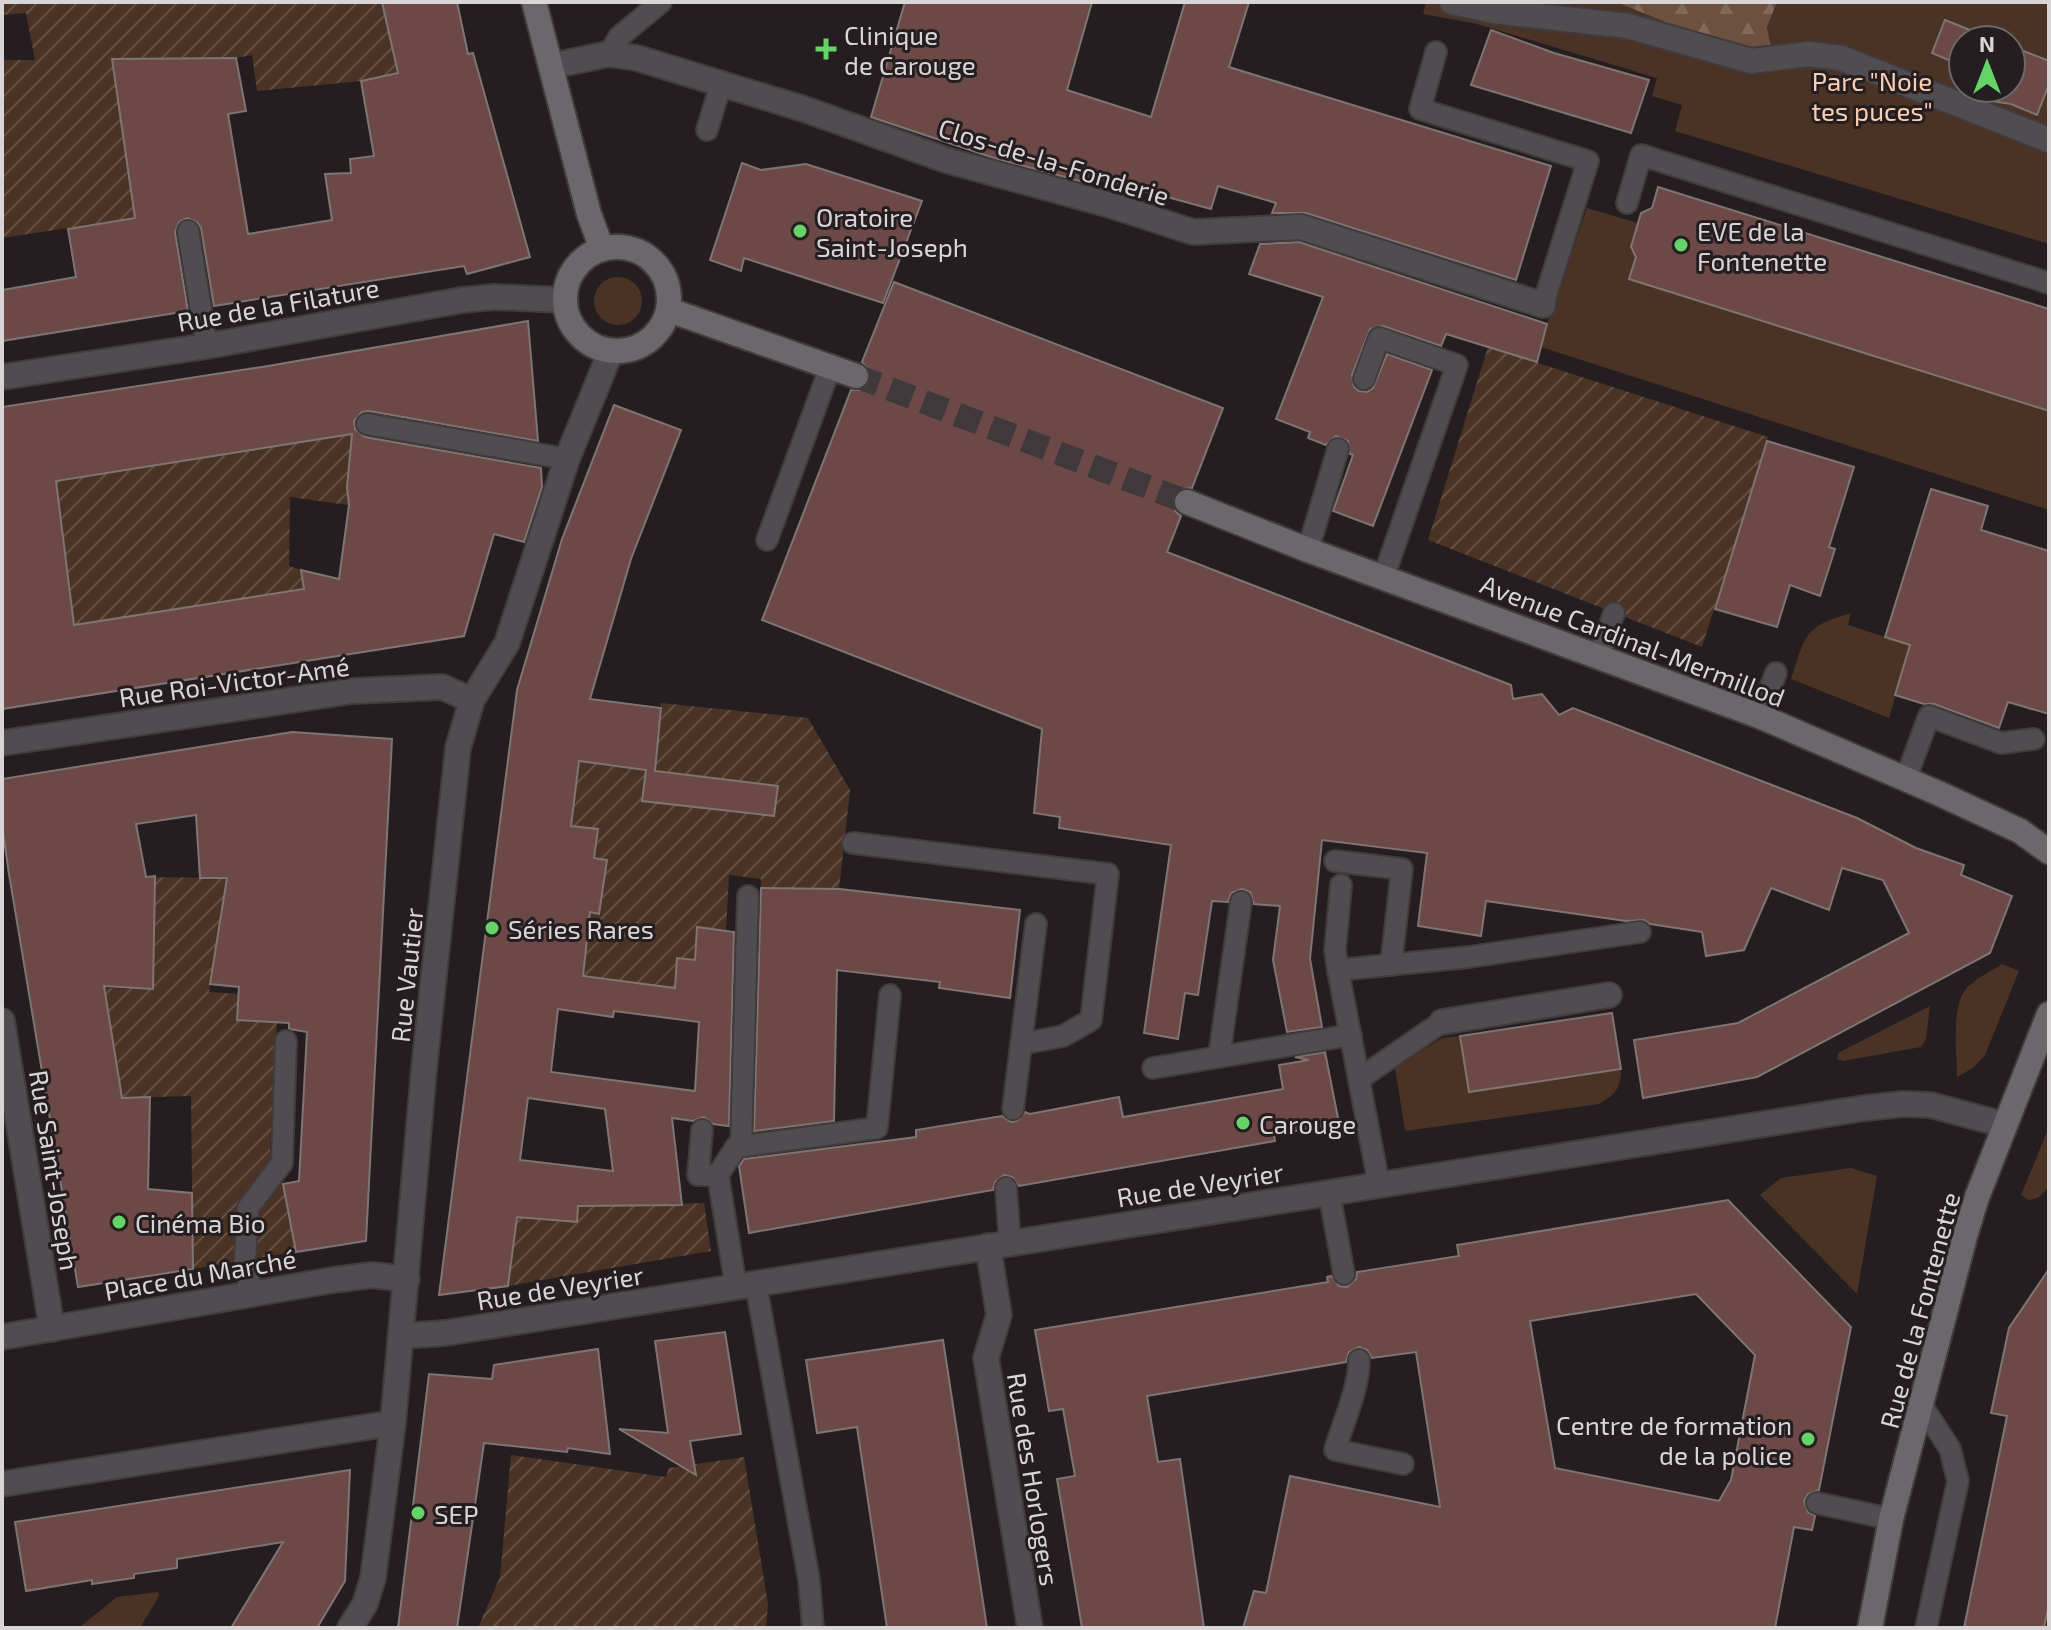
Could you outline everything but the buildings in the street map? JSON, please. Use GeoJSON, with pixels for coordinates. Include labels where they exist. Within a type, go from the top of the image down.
{"type":"FeatureCollection","features":[{"type":"Feature","properties":{"kind":"street"},"geometry":{"type":"LineString","coordinates":[[534,2],[589,214],[602,249]]}},
{"type":"Feature","properties":{"kind":"street"},"geometry":{"type":"LineString","coordinates":[[1452,2],[1494,11],[1628,26],[1751,61],[1809,54],[1841,58],[2048,135]]}},
{"type":"Feature","properties":{"kind":"street","name":"Clos-de-la-Fonderie"},"geometry":{"type":"LineString","coordinates":[[551,66],[609,54],[662,64],[804,109],[949,161],[1110,205],[1193,232],[1301,227],[1543,305]]}},
{"type":"Feature","properties":{"kind":"street"},"geometry":{"type":"LineString","coordinates":[[624,247],[644,254],[661,269],[669,289],[669,310],[659,332],[647,343],[629,350],[611,351],[585,341],[569,320],[565,300],[569,279],[582,260],[602,249],[624,247]]}},
{"type":"Feature","properties":{"kind":"street","name":"Rue de la Filature"},"geometry":{"type":"LineString","coordinates":[[2,377],[207,346],[462,300],[494,297],[565,300]]}},
{"type":"Feature","properties":{"kind":"street"},"geometry":{"type":"LineString","coordinates":[[669,310],[856,376]]}},
{"type":"Feature","properties":{"kind":"street","name":"Rue Vautier"},"geometry":{"type":"LineString","coordinates":[[350,1628],[365,1604],[373,1578],[393,1423],[424,1069],[458,748],[472,700],[507,643],[567,459],[611,351]]}},
{"type":"Feature","properties":{"kind":"street","name":"Avenue Cardinal-Mermillod"},"geometry":{"type":"LineString","coordinates":[[1187,502],[1308,550],[1759,716],[1906,778],[2020,831],[2049,852]]}},
{"type":"Feature","properties":{"kind":"street","name":"Rue Roi-Victor-Amé"},"geometry":{"type":"LineString","coordinates":[[2,743],[352,691],[442,687],[472,700]]}},
{"type":"Feature","properties":{"kind":"street"},"geometry":{"type":"LineString","coordinates":[[1442,1022],[1609,995]]}},
{"type":"Feature","properties":{"kind":"street","name":"Rue de la Fontenette"},"geometry":{"type":"LineString","coordinates":[[1870,1628],[1891,1519],[1965,1236],[1977,1197],[2049,1014]]}},
{"type":"Feature","properties":{"kind":"street","name":"Rue Saint-Joseph"},"geometry":{"type":"LineString","coordinates":[[2,1021],[52,1329]]}},
{"type":"Feature","properties":{"kind":"street","name":"Rue de Veyrier"},"geometry":{"type":"LineString","coordinates":[[402,1336],[445,1333],[1889,1105],[1931,1105],[2005,1125]]}},
{"type":"Feature","properties":{"kind":"street","name":"Rue des Horlogers"},"geometry":{"type":"LineString","coordinates":[[999,1244],[999,1315],[986,1358],[1030,1628]]}},
{"type":"Feature","properties":{"kind":"street","name":"Place du Marché"},"geometry":{"type":"LineString","coordinates":[[2,1337],[372,1275],[407,1279]]}},
{"type":"Feature","properties":{"kind":"street"},"geometry":{"type":"LineString","coordinates":[[2,1484],[393,1423]]}},
{"type":"Feature","properties":{"kind":"lane"},"geometry":{"type":"LineString","coordinates":[[609,54],[619,37],[661,2]]}},
{"type":"Feature","properties":{"kind":"lane"},"geometry":{"type":"LineString","coordinates":[[1436,52],[1420,109],[1588,161],[1543,305]]}},
{"type":"Feature","properties":{"kind":"lane"},"geometry":{"type":"LineString","coordinates":[[707,130],[721,84]]}},
{"type":"Feature","properties":{"kind":"lane"},"geometry":{"type":"LineString","coordinates":[[1627,203],[1641,155],[2049,283]]}},
{"type":"Feature","properties":{"kind":"lane"},"geometry":{"type":"LineString","coordinates":[[188,231],[207,346]]}},
{"type":"Feature","properties":{"kind":"lane"},"geometry":{"type":"LineString","coordinates":[[1364,379],[1379,338],[1457,365],[1384,576]]}},
{"type":"Feature","properties":{"kind":"lane"},"geometry":{"type":"LineString","coordinates":[[767,540],[831,365]]}},
{"type":"Feature","properties":{"kind":"lane"},"geometry":{"type":"LineString","coordinates":[[367,424],[567,459]]}},
{"type":"Feature","properties":{"kind":"lane"},"geometry":{"type":"LineString","coordinates":[[1308,550],[1338,449]]}},
{"type":"Feature","properties":{"kind":"lane"},"geometry":{"type":"LineString","coordinates":[[1599,656],[1614,613]]}},
{"type":"Feature","properties":{"kind":"lane"},"geometry":{"type":"LineString","coordinates":[[1759,716],[1776,673]]}},
{"type":"Feature","properties":{"kind":"lane"},"geometry":{"type":"LineString","coordinates":[[1906,778],[1929,716],[2001,743],[2034,739]]}},
{"type":"Feature","properties":{"kind":"lane"},"geometry":{"type":"LineString","coordinates":[[853,843],[1108,874],[1091,1020],[1063,1036],[1021,1044]]}},
{"type":"Feature","properties":{"kind":"lane"},"geometry":{"type":"LineString","coordinates":[[1335,861],[1402,869],[1391,965]]}},
{"type":"Feature","properties":{"kind":"lane"},"geometry":{"type":"LineString","coordinates":[[1341,885],[1335,950],[1379,1185]]}},
{"type":"Feature","properties":{"kind":"lane"},"geometry":{"type":"LineString","coordinates":[[741,1146],[748,896]]}},
{"type":"Feature","properties":{"kind":"lane"},"geometry":{"type":"LineString","coordinates":[[1219,1057],[1241,902]]}},
{"type":"Feature","properties":{"kind":"lane"},"geometry":{"type":"LineString","coordinates":[[1013,1109],[1036,924]]}},
{"type":"Feature","properties":{"kind":"lane"},"geometry":{"type":"LineString","coordinates":[[1338,970],[1469,957],[1640,932]]}},
{"type":"Feature","properties":{"kind":"lane"},"geometry":{"type":"LineString","coordinates":[[813,1628],[809,1580],[746,1286],[718,1175],[736,1147],[877,1128],[890,995]]}},
{"type":"Feature","properties":{"kind":"lane"},"geometry":{"type":"LineString","coordinates":[[1359,1079],[1442,1022]]}},
{"type":"Feature","properties":{"kind":"lane"},"geometry":{"type":"LineString","coordinates":[[1153,1068],[1351,1035]]}},
{"type":"Feature","properties":{"kind":"lane"},"geometry":{"type":"LineString","coordinates":[[251,1294],[245,1260],[248,1208],[282,1163],[286,1041]]}},
{"type":"Feature","properties":{"kind":"lane"},"geometry":{"type":"LineString","coordinates":[[702,1130],[698,1175],[718,1175]]}},
{"type":"Feature","properties":{"kind":"lane"},"geometry":{"type":"LineString","coordinates":[[999,1244],[1006,1188]]}},
{"type":"Feature","properties":{"kind":"lane"},"geometry":{"type":"LineString","coordinates":[[1329,1192],[1344,1274]]}},
{"type":"Feature","properties":{"kind":"lane"},"geometry":{"type":"LineString","coordinates":[[1359,1360],[1359,1378],[1337,1414],[1335,1450],[1403,1464]]}},
{"type":"Feature","properties":{"kind":"lane"},"geometry":{"type":"LineString","coordinates":[[1922,1406],[1950,1449],[1958,1481],[1926,1628]]}},
{"type":"Feature","properties":{"kind":"lane"},"geometry":{"type":"LineString","coordinates":[[1817,1503],[1891,1519]]}},
{"type":"Feature","properties":{"kind":"green space"},"geometry":{"type":"Polygon","coordinates":[[[2,2],[382,2],[397,72],[424,117],[386,76],[257,91],[252,55],[236,58],[112,59],[135,218],[2,238],[2,60],[35,60],[26,13],[2,15],[2,2]]]}},
{"type":"Feature","properties":{"kind":"green space","name":"Parc \"Noie tes puces\""},"geometry":{"type":"Polygon","coordinates":[[[1426,2],[1616,2],[1675,26],[1772,51],[1767,27],[1777,2],[2049,2],[2049,244],[1675,131],[1682,105],[1652,96],[1657,78],[1477,24],[1423,14],[1426,2]]]}},
{"type":"Feature","properties":{"kind":"green space"},"geometry":{"type":"Polygon","coordinates":[[[1616,2],[1777,2],[1767,27],[1772,52],[1764,54],[1675,26],[1616,2]]]}},
{"type":"Feature","properties":{"kind":"green space"},"geometry":{"type":"Polygon","coordinates":[[[1587,208],[1638,223],[1631,247],[1636,257],[1629,279],[2049,411],[2049,510],[1541,347],[1587,208]]]}},
{"type":"Feature","properties":{"kind":"green space"},"geometry":{"type":"Polygon","coordinates":[[[618,277],[627,278],[635,284],[641,292],[641,310],[635,318],[627,324],[618,325],[609,324],[601,318],[595,310],[594,301],[595,292],[601,284],[609,278],[618,277]]]}},
{"type":"Feature","properties":{"kind":"green space"},"geometry":{"type":"Polygon","coordinates":[[[1488,347],[1768,437],[1702,647],[1428,540],[1488,347]]]}},
{"type":"Feature","properties":{"kind":"green space"},"geometry":{"type":"Polygon","coordinates":[[[353,433],[348,505],[290,497],[289,566],[301,570],[304,589],[70,626],[2,593],[56,481],[353,433]]]}},
{"type":"Feature","properties":{"kind":"green space"},"geometry":{"type":"Polygon","coordinates":[[[1851,613],[1848,625],[1910,645],[1889,718],[1791,679],[1804,642],[1815,628],[1851,613]]]}},
{"type":"Feature","properties":{"kind":"green space"},"geometry":{"type":"Polygon","coordinates":[[[661,703],[808,718],[850,790],[839,889],[761,888],[761,879],[729,875],[726,931],[697,927],[695,960],[677,958],[692,990],[583,976],[586,946],[583,912],[598,913],[594,858],[598,829],[571,826],[573,815],[565,814],[571,770],[578,771],[580,761],[646,770],[643,801],[774,815],[778,786],[653,770],[661,703]]]}},
{"type":"Feature","properties":{"kind":"green space"},"geometry":{"type":"Polygon","coordinates":[[[146,877],[227,878],[209,992],[238,994],[237,1020],[277,1019],[270,1149],[283,1184],[295,1252],[193,1269],[191,1096],[122,1098],[104,988],[153,989],[146,877]]]}},
{"type":"Feature","properties":{"kind":"green space"},"geometry":{"type":"Polygon","coordinates":[[[2002,964],[2019,971],[1985,1055],[1973,1068],[1957,1077],[1956,1032],[1961,998],[1973,982],[2002,964]]]}},
{"type":"Feature","properties":{"kind":"green space"},"geometry":{"type":"Polygon","coordinates":[[[1930,1006],[1926,1039],[1921,1047],[1843,1061],[1837,1059],[1838,1053],[1930,1006]]]}},
{"type":"Feature","properties":{"kind":"green space"},"geometry":{"type":"Polygon","coordinates":[[[1460,1036],[1469,1092],[1621,1069],[1620,1081],[1613,1094],[1599,1104],[1405,1131],[1395,1068],[1442,1038],[1460,1036]]]}},
{"type":"Feature","properties":{"kind":"green space"},"geometry":{"type":"Polygon","coordinates":[[[2049,1127],[2049,1187],[2038,1198],[2029,1200],[2021,1195],[2049,1127]]]}},
{"type":"Feature","properties":{"kind":"green space"},"geometry":{"type":"Polygon","coordinates":[[[1851,1168],[1877,1176],[1857,1294],[1760,1195],[1781,1178],[1851,1168]]]}},
{"type":"Feature","properties":{"kind":"green space"},"geometry":{"type":"Polygon","coordinates":[[[704,1203],[711,1251],[508,1286],[518,1211],[548,1220],[576,1222],[578,1206],[704,1203]]]}},
{"type":"Feature","properties":{"kind":"green space"},"geometry":{"type":"Polygon","coordinates":[[[511,1455],[666,1477],[669,1468],[744,1457],[768,1604],[766,1628],[478,1628],[500,1577],[511,1455]]]}},
{"type":"Feature","properties":{"kind":"green space"},"geometry":{"type":"Polygon","coordinates":[[[158,1592],[159,1596],[140,1628],[81,1626],[117,1597],[158,1592]]]}},
{"type":"Feature","properties":{"kind":"tunnel"},"geometry":{"type":"LineString","coordinates":[[856,376],[1187,502]]}},
{"type":"Feature","properties":{"kind":"place","name":"Clinique de Carouge"},"geometry":{"type":"Point","coordinates":[826,49]}},
{"type":"Feature","properties":{"kind":"place","name":"Oratoire Saint-Joseph"},"geometry":{"type":"Point","coordinates":[800,231]}},
{"type":"Feature","properties":{"kind":"place","name":"EVE de la Fontenette"},"geometry":{"type":"Point","coordinates":[1681,245]}},
{"type":"Feature","properties":{"kind":"place","name":"Séries Rares"},"geometry":{"type":"Point","coordinates":[492,928]}},
{"type":"Feature","properties":{"kind":"place","name":"Carouge"},"geometry":{"type":"Point","coordinates":[1243,1123]}},
{"type":"Feature","properties":{"kind":"place","name":"Cinéma Bio"},"geometry":{"type":"Point","coordinates":[119,1222]}},
{"type":"Feature","properties":{"kind":"place","name":"Centre de formation de la police"},"geometry":{"type":"Point","coordinates":[1808,1439]}},
{"type":"Feature","properties":{"kind":"place","name":"SEP"},"geometry":{"type":"Point","coordinates":[418,1513]}}]}
